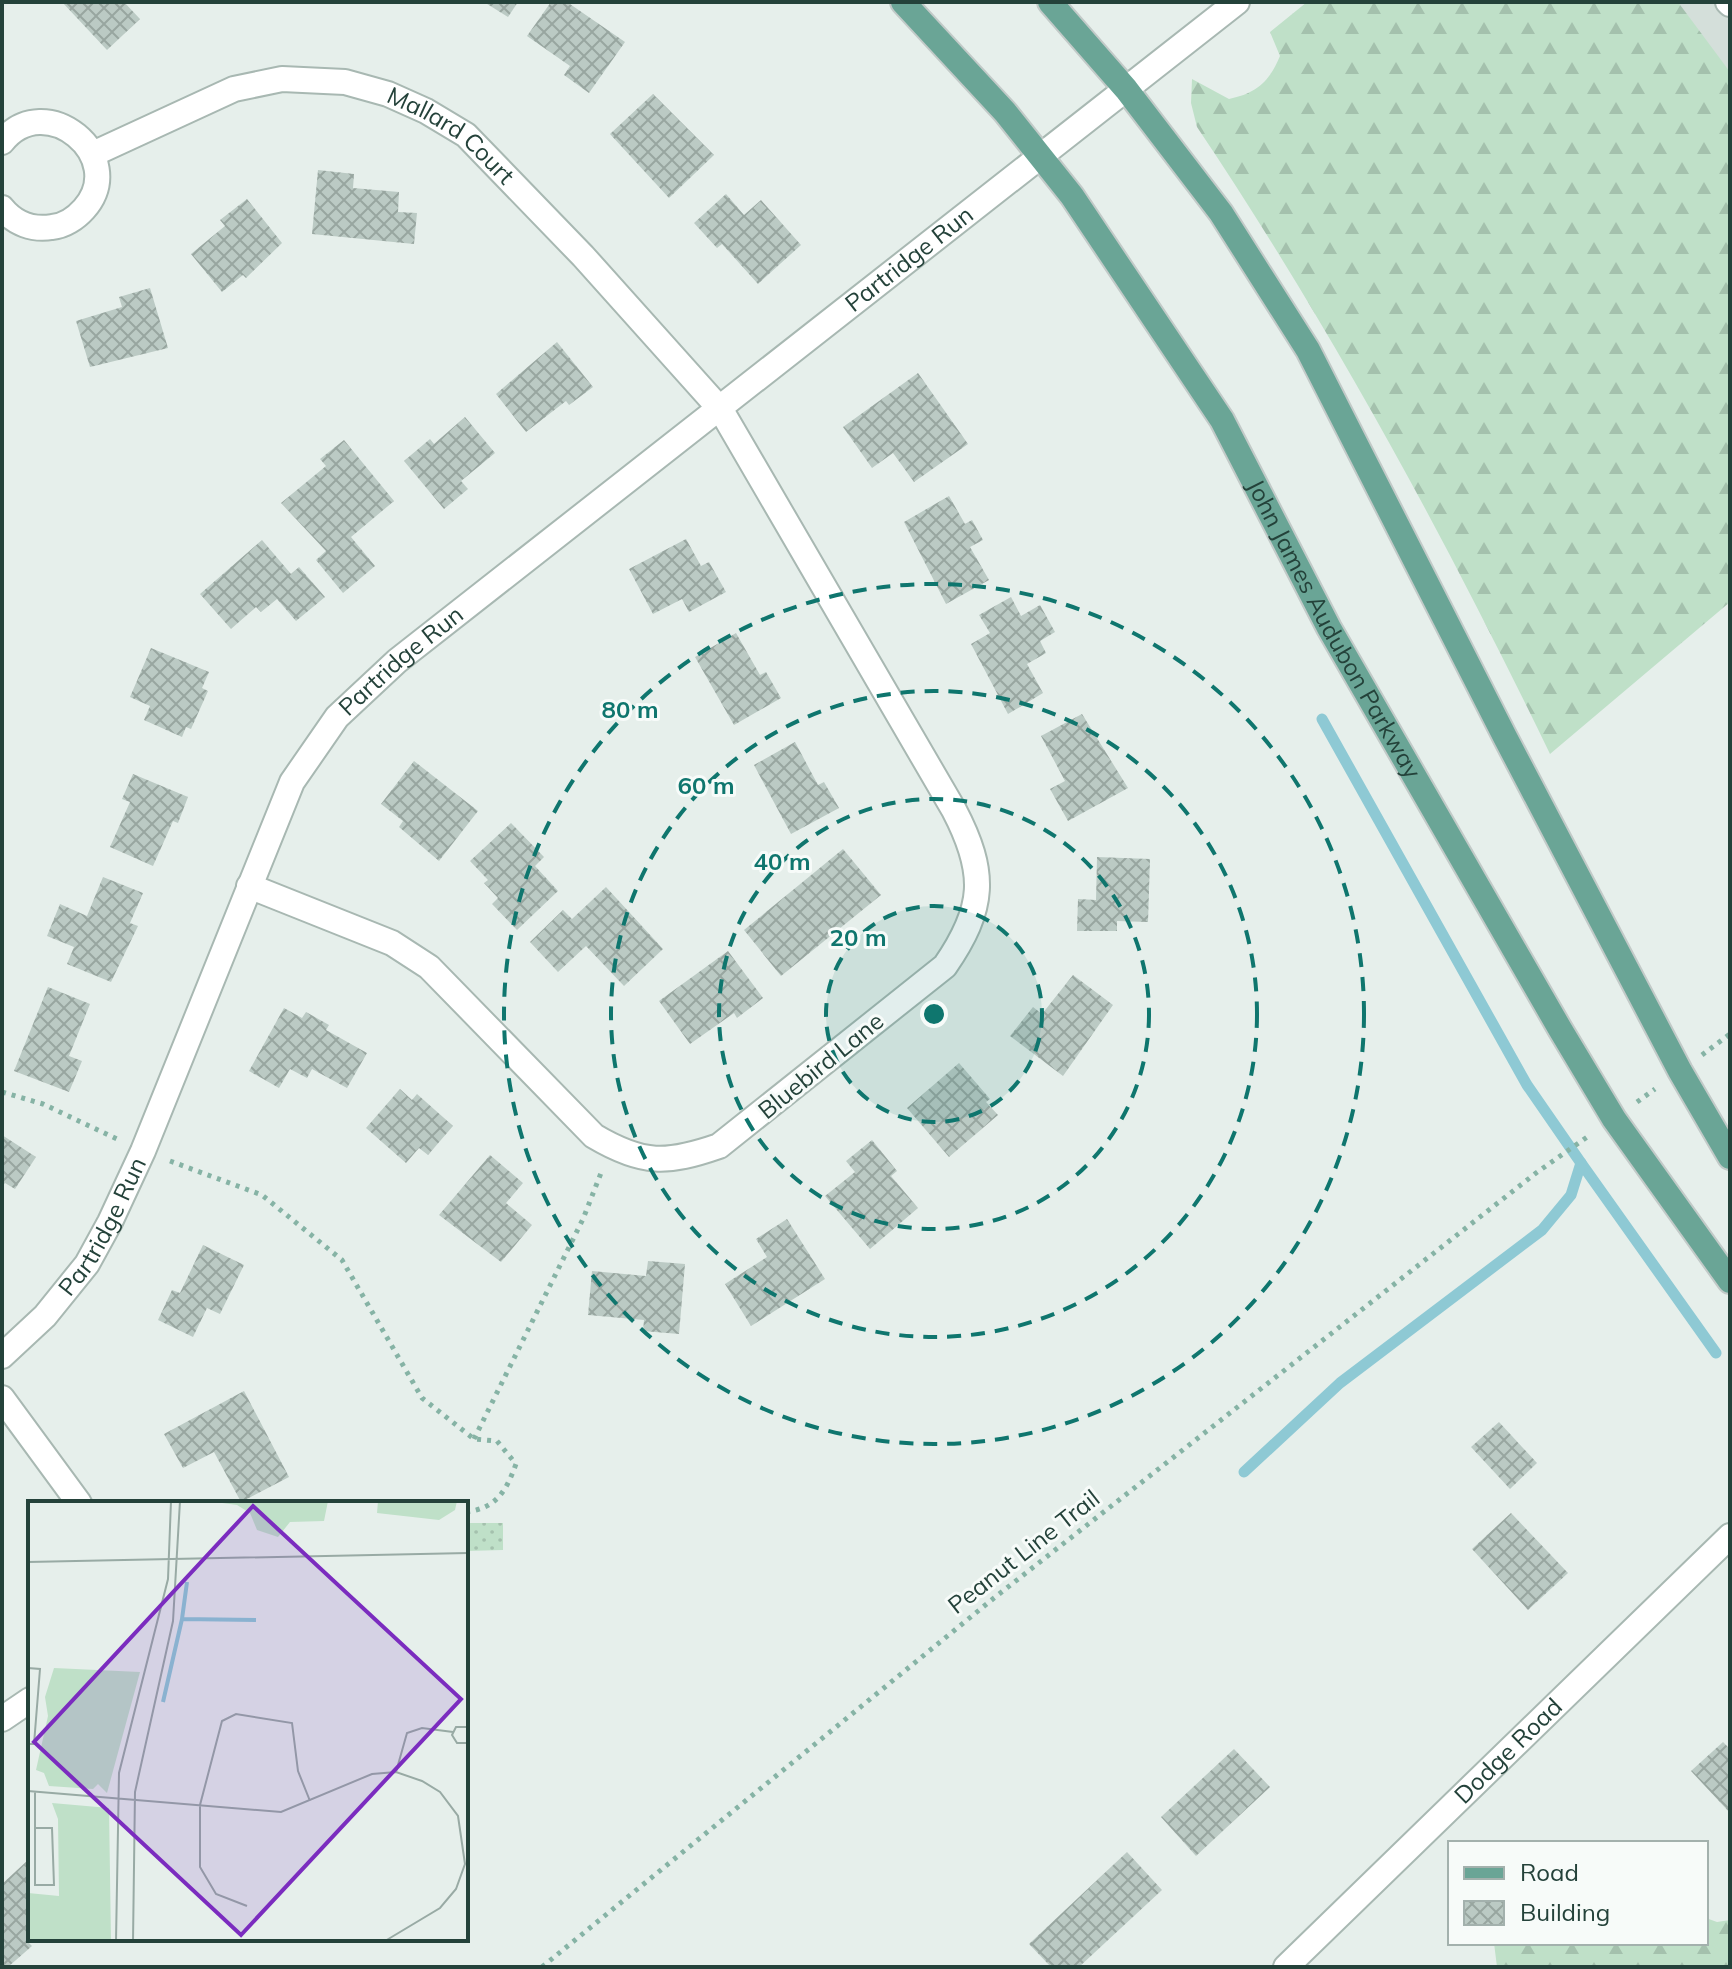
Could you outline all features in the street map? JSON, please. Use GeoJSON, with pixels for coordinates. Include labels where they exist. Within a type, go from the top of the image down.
{"type":"FeatureCollection","features":[{"type":"Feature","properties":{"kind":"main road","name":"John James Audubon Parkway"},"geometry":{"type":"LineString","coordinates":[[903,2],[1005,112],[1041,156],[1147,304],[1222,420],[1329,628],[1560,1029],[1614,1119],[1730,1281]]}},
{"type":"Feature","properties":{"kind":"main road"},"geometry":{"type":"LineString","coordinates":[[1050,2],[1126,89],[1221,213],[1308,350],[1505,737],[1680,1071],[1730,1157]]}},
{"type":"Feature","properties":{"kind":"street","name":"Partridge Run"},"geometry":{"type":"LineString","coordinates":[[2,1356],[45,1316],[87,1264],[143,1151],[292,782],[337,717],[397,661],[721,410],[1237,2]]}},
{"type":"Feature","properties":{"kind":"street","name":"Mallard Court"},"geometry":{"type":"LineString","coordinates":[[93,154],[234,89],[282,79],[345,82],[388,94],[426,111],[466,135],[484,152],[721,410]]}},
{"type":"Feature","properties":{"kind":"street"},"geometry":{"type":"LineString","coordinates":[[2,142],[19,127],[36,122],[53,122],[83,139],[93,154],[97,171],[95,189],[87,206],[74,218],[58,226],[40,228],[22,224],[2,208]]}},
{"type":"Feature","properties":{"kind":"street","name":"Bluebird Lane"},"geometry":{"type":"LineString","coordinates":[[249,886],[392,943],[429,967],[594,1136],[623,1154],[655,1161],[685,1158],[719,1146],[945,966],[968,934],[976,909],[979,877],[972,844],[721,410]]}},
{"type":"Feature","properties":{"kind":"street"},"geometry":{"type":"LineString","coordinates":[[2,1398],[78,1501]]}},
{"type":"Feature","properties":{"kind":"street","name":"Dodge Road"},"geometry":{"type":"LineString","coordinates":[[1286,1967],[1730,1536]]}},
{"type":"Feature","properties":{"kind":"street"},"geometry":{"type":"LineString","coordinates":[[2,1719],[28,1701]]}},
{"type":"Feature","properties":{"kind":"path"},"geometry":{"type":"LineString","coordinates":[[1716,1045],[1730,1034]]}},
{"type":"Feature","properties":{"kind":"path"},"geometry":{"type":"LineString","coordinates":[[2,1092],[43,1104],[143,1151],[262,1195],[342,1260],[422,1398],[474,1439],[497,1441],[516,1464],[506,1494],[481,1510],[468,1512]]}},
{"type":"Feature","properties":{"kind":"path"},"geometry":{"type":"LineString","coordinates":[[474,1439],[583,1219],[612,1147]]}},
{"type":"Feature","properties":{"kind":"path","name":"Peanut Line Trail"},"geometry":{"type":"LineString","coordinates":[[542,1967],[994,1598],[1536,1173]]}},
{"type":"Feature","properties":{"kind":"shaded area"},"geometry":{"type":"Polygon","coordinates":[[[1678,2],[1730,2],[1730,72],[1712,50],[1678,2]]]}},
{"type":"Feature","properties":{"kind":"green space"},"geometry":{"type":"Polygon","coordinates":[[[1307,2],[1678,2],[1730,72],[1730,602],[1550,754],[1384,434],[1294,279],[1197,127],[1191,103],[1192,79],[1229,99],[1255,90],[1271,73],[1280,56],[1270,32],[1307,2]]]}},
{"type":"Feature","properties":{"kind":"green space"},"geometry":{"type":"Polygon","coordinates":[[[468,1523],[503,1523],[503,1550],[468,1551],[468,1523]]]}},
{"type":"Feature","properties":{"kind":"green space"},"geometry":{"type":"Polygon","coordinates":[[[1708,1919],[1717,1922],[1730,1920],[1730,1967],[1497,1967],[1494,1945],[1708,1945],[1708,1919]]]}},
{"type":"Feature","properties":{"kind":"building"},"geometry":{"type":"Polygon","coordinates":[[[62,2],[124,2],[140,19],[107,50],[62,2]]]}},
{"type":"Feature","properties":{"kind":"building"},"geometry":{"type":"Polygon","coordinates":[[[484,2],[518,2],[508,17],[484,2]]]}},
{"type":"Feature","properties":{"kind":"building"},"geometry":{"type":"Polygon","coordinates":[[[551,2],[567,2],[625,42],[589,93],[564,75],[570,66],[527,36],[551,2]]]}},
{"type":"Feature","properties":{"kind":"building"},"geometry":{"type":"Polygon","coordinates":[[[653,94],[714,155],[669,198],[610,134],[653,94]]]}},
{"type":"Feature","properties":{"kind":"building"},"geometry":{"type":"Polygon","coordinates":[[[318,170],[354,174],[353,188],[399,192],[398,212],[417,213],[414,244],[312,234],[318,170]]]}},
{"type":"Feature","properties":{"kind":"building"},"geometry":{"type":"Polygon","coordinates":[[[726,194],[744,215],[761,200],[801,245],[758,284],[722,244],[717,248],[694,223],[726,194]]]}},
{"type":"Feature","properties":{"kind":"building"},"geometry":{"type":"Polygon","coordinates":[[[247,199],[282,243],[246,278],[243,275],[222,292],[191,254],[225,226],[220,220],[247,199]]]}},
{"type":"Feature","properties":{"kind":"building"},"geometry":{"type":"Polygon","coordinates":[[[150,288],[168,348],[90,367],[76,321],[122,307],[119,297],[150,288]]]}},
{"type":"Feature","properties":{"kind":"building"},"geometry":{"type":"Polygon","coordinates":[[[557,342],[593,387],[569,405],[566,401],[526,432],[496,394],[557,342]]]}},
{"type":"Feature","properties":{"kind":"building"},"geometry":{"type":"Polygon","coordinates":[[[918,373],[968,444],[914,482],[893,453],[872,468],[843,427],[918,373]]]}},
{"type":"Feature","properties":{"kind":"building"},"geometry":{"type":"Polygon","coordinates":[[[465,417],[495,453],[461,481],[468,489],[444,509],[404,461],[430,439],[434,444],[465,417]]]}},
{"type":"Feature","properties":{"kind":"building"},"geometry":{"type":"Polygon","coordinates":[[[344,440],[394,501],[351,537],[375,566],[343,593],[316,560],[326,551],[281,503],[326,466],[320,459],[344,440]]]}},
{"type":"Feature","properties":{"kind":"building"},"geometry":{"type":"Polygon","coordinates":[[[949,496],[965,524],[972,520],[983,540],[970,547],[989,580],[946,604],[904,522],[949,496]]]}},
{"type":"Feature","properties":{"kind":"building"},"geometry":{"type":"Polygon","coordinates":[[[686,539],[701,566],[709,562],[726,592],[689,612],[682,599],[653,614],[629,569],[686,539]]]}},
{"type":"Feature","properties":{"kind":"building"},"geometry":{"type":"Polygon","coordinates":[[[262,540],[291,574],[299,567],[325,597],[296,621],[277,599],[261,612],[256,607],[231,629],[200,594],[262,540]]]}},
{"type":"Feature","properties":{"kind":"building"},"geometry":{"type":"Polygon","coordinates":[[[1011,597],[1021,616],[1040,605],[1055,632],[1040,641],[1046,653],[1027,664],[1043,693],[1008,714],[971,644],[990,633],[979,615],[1011,597]]]}},
{"type":"Feature","properties":{"kind":"building"},"geometry":{"type":"Polygon","coordinates":[[[736,633],[760,675],[766,672],[781,698],[734,725],[695,657],[736,633]]]}},
{"type":"Feature","properties":{"kind":"building"},"geometry":{"type":"Polygon","coordinates":[[[151,648],[209,672],[202,688],[208,691],[191,729],[186,727],[182,737],[144,720],[150,706],[130,697],[151,648]]]}},
{"type":"Feature","properties":{"kind":"building"},"geometry":{"type":"Polygon","coordinates":[[[1082,714],[1128,788],[1068,821],[1050,789],[1065,781],[1041,736],[1082,714]]]}},
{"type":"Feature","properties":{"kind":"building"},"geometry":{"type":"Polygon","coordinates":[[[795,742],[818,785],[824,782],[839,808],[791,834],[754,765],[795,742]]]}},
{"type":"Feature","properties":{"kind":"building"},"geometry":{"type":"Polygon","coordinates":[[[414,761],[478,811],[439,861],[399,827],[403,821],[381,804],[414,761]]]}},
{"type":"Feature","properties":{"kind":"building"},"geometry":{"type":"Polygon","coordinates":[[[133,774],[188,797],[178,823],[173,821],[153,866],[110,847],[130,802],[122,799],[133,774]]]}},
{"type":"Feature","properties":{"kind":"building"},"geometry":{"type":"Polygon","coordinates":[[[511,823],[544,857],[535,866],[558,891],[517,930],[492,904],[498,898],[484,883],[488,880],[470,861],[511,823]]]}},
{"type":"Feature","properties":{"kind":"building"},"geometry":{"type":"Polygon","coordinates":[[[843,849],[881,895],[781,976],[744,930],[843,849]]]}},
{"type":"Feature","properties":{"kind":"building"},"geometry":{"type":"Polygon","coordinates":[[[1097,857],[1150,859],[1148,922],[1117,921],[1117,931],[1077,931],[1078,899],[1096,900],[1097,857]]]}},
{"type":"Feature","properties":{"kind":"building"},"geometry":{"type":"Polygon","coordinates":[[[103,877],[143,893],[130,923],[138,926],[111,982],[67,964],[74,947],[47,936],[60,904],[87,916],[103,877]]]}},
{"type":"Feature","properties":{"kind":"building"},"geometry":{"type":"Polygon","coordinates":[[[606,887],[663,949],[624,986],[586,946],[558,972],[530,942],[563,910],[572,919],[606,887]]]}},
{"type":"Feature","properties":{"kind":"building"},"geometry":{"type":"Polygon","coordinates":[[[728,951],[763,998],[737,1018],[734,1013],[690,1044],[659,1001],[728,951]]]}},
{"type":"Feature","properties":{"kind":"building"},"geometry":{"type":"Polygon","coordinates":[[[1073,975],[1113,1005],[1063,1076],[1010,1036],[1033,1007],[1042,1014],[1073,975]]]}},
{"type":"Feature","properties":{"kind":"building"},"geometry":{"type":"Polygon","coordinates":[[[48,987],[90,1004],[69,1056],[82,1061],[69,1092],[14,1071],[48,987]]]}},
{"type":"Feature","properties":{"kind":"building"},"geometry":{"type":"Polygon","coordinates":[[[284,1008],[302,1018],[306,1012],[329,1025],[326,1030],[367,1053],[347,1088],[312,1069],[307,1078],[290,1069],[279,1088],[249,1071],[284,1008]]]}},
{"type":"Feature","properties":{"kind":"building"},"geometry":{"type":"Polygon","coordinates":[[[959,1063],[990,1099],[986,1102],[998,1115],[949,1157],[907,1108],[959,1063]]]}},
{"type":"Feature","properties":{"kind":"building"},"geometry":{"type":"Polygon","coordinates":[[[400,1089],[412,1100],[417,1094],[453,1126],[428,1155],[419,1148],[406,1163],[366,1128],[400,1089]]]}},
{"type":"Feature","properties":{"kind":"building"},"geometry":{"type":"Polygon","coordinates":[[[2,1135],[36,1157],[15,1189],[5,1183],[2,1187],[2,1135]]]}},
{"type":"Feature","properties":{"kind":"building"},"geometry":{"type":"Polygon","coordinates":[[[872,1140],[897,1171],[891,1176],[918,1208],[870,1249],[825,1196],[855,1172],[846,1161],[872,1140]]]}},
{"type":"Feature","properties":{"kind":"building"},"geometry":{"type":"Polygon","coordinates":[[[490,1155],[523,1183],[506,1203],[532,1225],[501,1262],[439,1215],[490,1155]]]}},
{"type":"Feature","properties":{"kind":"building"},"geometry":{"type":"Polygon","coordinates":[[[787,1219],[825,1279],[751,1326],[725,1284],[767,1257],[756,1239],[787,1219]]]}},
{"type":"Feature","properties":{"kind":"building"},"geometry":{"type":"Polygon","coordinates":[[[203,1245],[244,1265],[220,1314],[207,1308],[193,1337],[158,1320],[172,1290],[180,1293],[203,1245]]]}},
{"type":"Feature","properties":{"kind":"building"},"geometry":{"type":"Polygon","coordinates":[[[648,1261],[685,1264],[679,1334],[643,1331],[644,1320],[588,1315],[592,1271],[646,1276],[648,1261]]]}},
{"type":"Feature","properties":{"kind":"building"},"geometry":{"type":"Polygon","coordinates":[[[244,1391],[289,1477],[240,1501],[214,1452],[183,1468],[164,1434],[244,1391]]]}},
{"type":"Feature","properties":{"kind":"building"},"geometry":{"type":"Polygon","coordinates":[[[1499,1422],[1537,1463],[1510,1489],[1471,1447],[1499,1422]]]}},
{"type":"Feature","properties":{"kind":"building"},"geometry":{"type":"Polygon","coordinates":[[[1511,1513],[1568,1573],[1528,1610],[1472,1549],[1511,1513]]]}},
{"type":"Feature","properties":{"kind":"building"},"geometry":{"type":"Polygon","coordinates":[[[1723,1742],[1730,1749],[1730,1813],[1691,1771],[1723,1742]]]}},
{"type":"Feature","properties":{"kind":"building"},"geometry":{"type":"Polygon","coordinates":[[[1234,1749],[1270,1787],[1196,1856],[1161,1817],[1234,1749]]]}},
{"type":"Feature","properties":{"kind":"building"},"geometry":{"type":"Polygon","coordinates":[[[1127,1852],[1162,1890],[1079,1967],[1051,1967],[1029,1944],[1127,1852]]]}},
{"type":"Feature","properties":{"kind":"building"},"geometry":{"type":"Polygon","coordinates":[[[28,1860],[27,1941],[32,1946],[8,1967],[2,1967],[2,1884],[28,1860]]]}},
{"type":"Feature","properties":{"kind":"waterway"},"geometry":{"type":"LineString","coordinates":[[1244,1472],[1340,1383],[1542,1230],[1571,1195],[1581,1163],[1527,1085],[1322,719]]}},
{"type":"Feature","properties":{"kind":"waterway"},"geometry":{"type":"LineString","coordinates":[[1581,1163],[1716,1353]]}}]}
